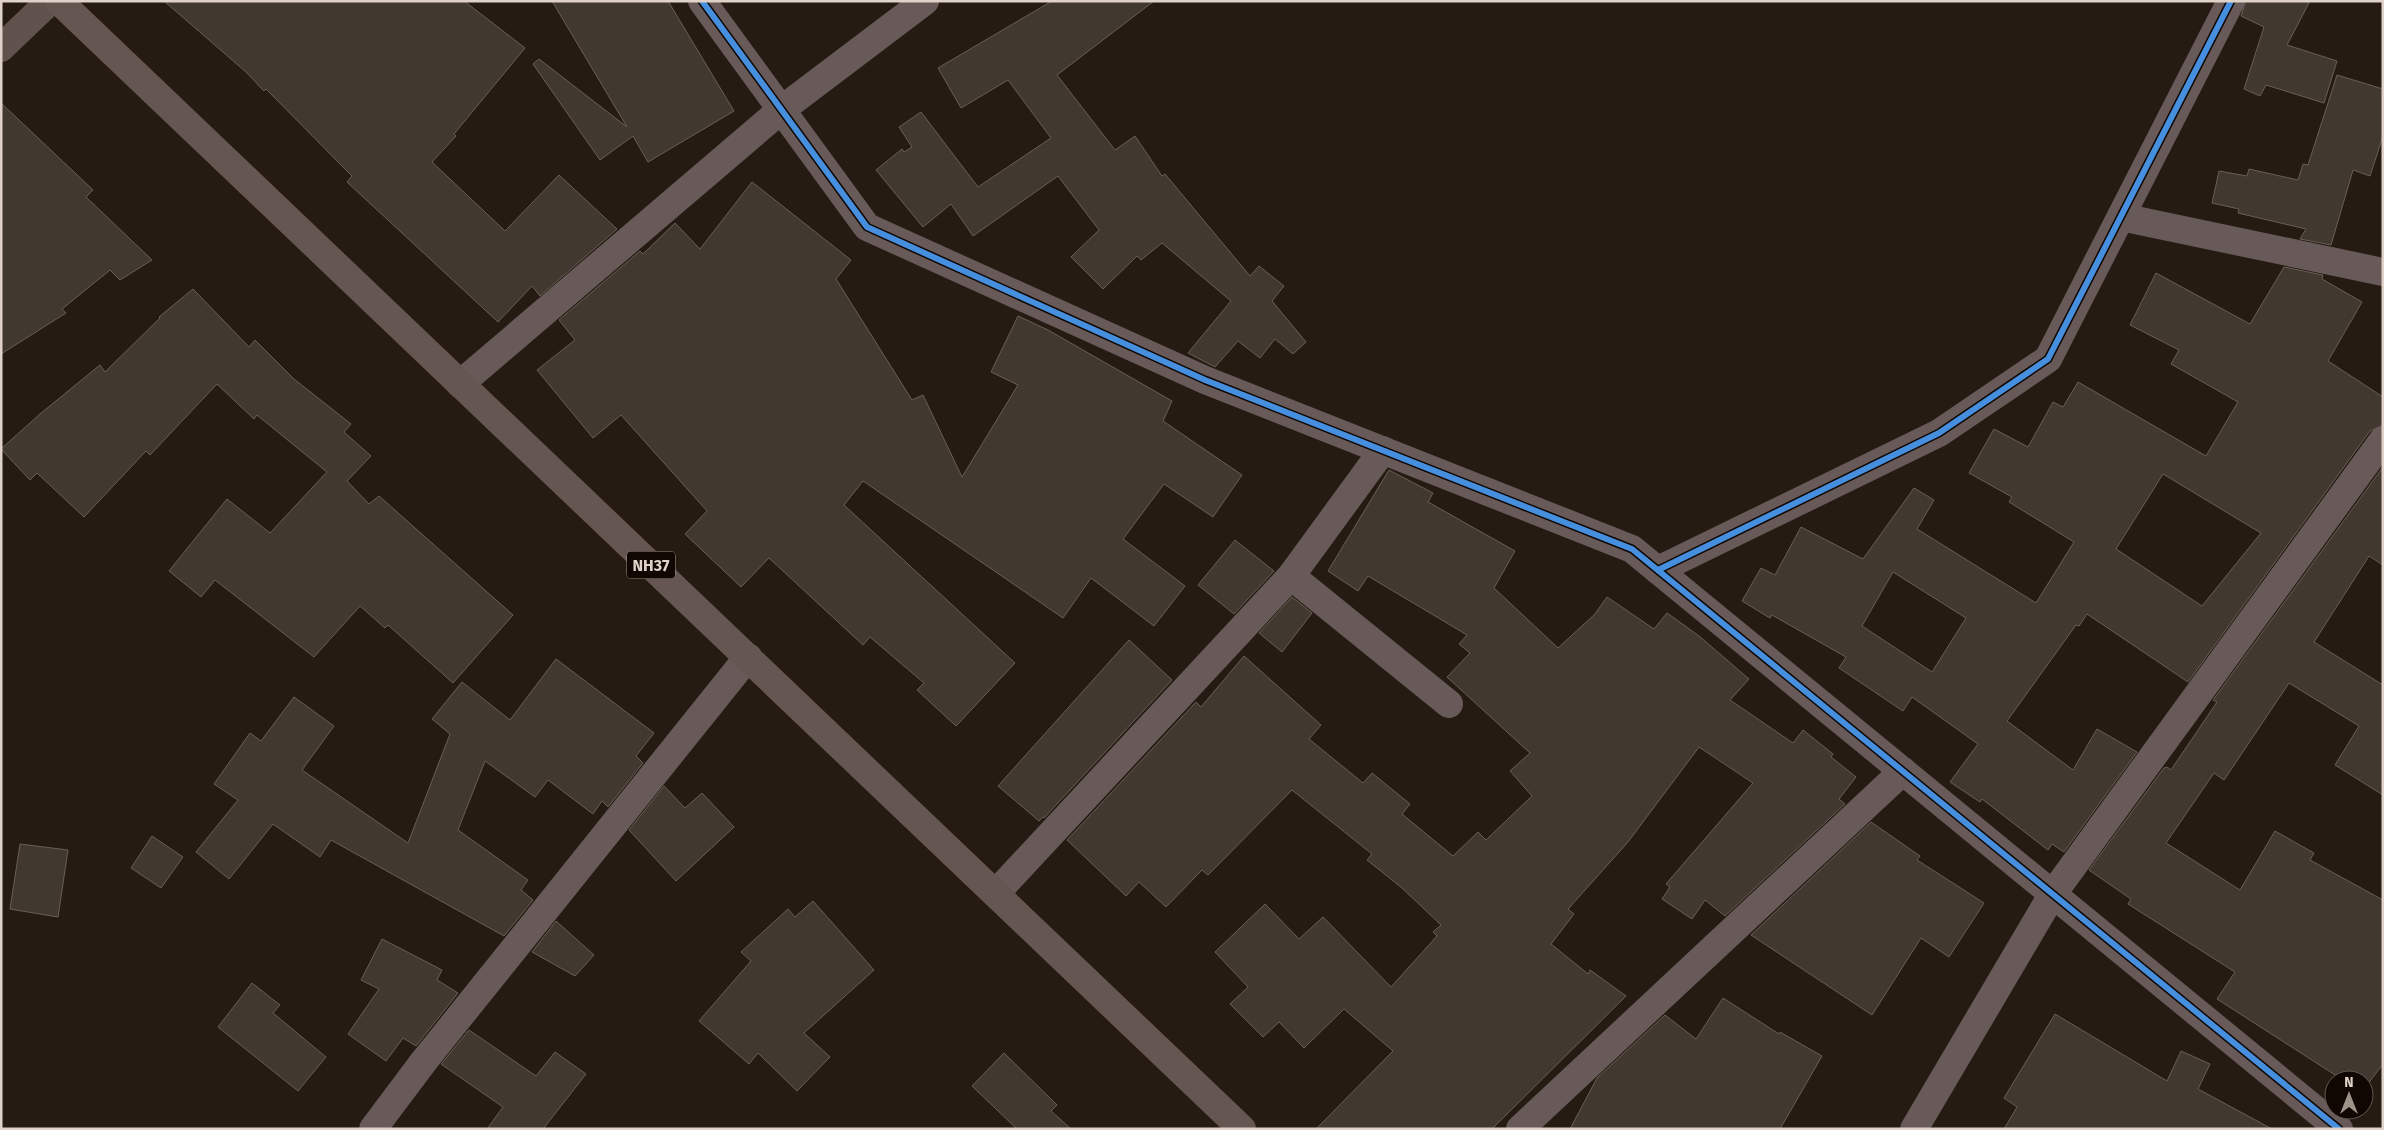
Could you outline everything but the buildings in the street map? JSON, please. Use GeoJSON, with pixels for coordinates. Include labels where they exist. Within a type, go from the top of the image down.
{"type":"FeatureCollection","features":[{"type":"Feature","properties":{"kind":"highway","name":"NH37"},"geometry":{"type":"LineString","coordinates":[[59,1],[1242,1129]]}},
{"type":"Feature","properties":{"kind":"street"},"geometry":{"type":"LineString","coordinates":[[1,48],[50,1]]}},
{"type":"Feature","properties":{"kind":"street"},"geometry":{"type":"LineString","coordinates":[[702,1],[867,227],[1205,380],[1632,549],[2339,1129]]}},
{"type":"Feature","properties":{"kind":"street"},"geometry":{"type":"LineString","coordinates":[[460,384],[781,110],[925,1]]}},
{"type":"Feature","properties":{"kind":"street"},"geometry":{"type":"LineString","coordinates":[[1658,570],[1939,433],[2048,359],[2230,1]]}},
{"type":"Feature","properties":{"kind":"street"},"geometry":{"type":"LineString","coordinates":[[2121,217],[2383,272]]}},
{"type":"Feature","properties":{"kind":"street"},"geometry":{"type":"LineString","coordinates":[[1914,1129],[2052,895],[2383,440]]}},
{"type":"Feature","properties":{"kind":"street"},"geometry":{"type":"LineString","coordinates":[[996,893],[1292,576],[1383,450]]}},
{"type":"Feature","properties":{"kind":"street"},"geometry":{"type":"LineString","coordinates":[[1292,576],[1449,704]]}},
{"type":"Feature","properties":{"kind":"street"},"geometry":{"type":"LineString","coordinates":[[373,1129],[424,1061],[748,657]]}},
{"type":"Feature","properties":{"kind":"street"},"geometry":{"type":"LineString","coordinates":[[1520,1129],[1903,771]]}},
{"type":"Feature","properties":{"kind":"cycle path"},"geometry":{"type":"LineString","coordinates":[[702,1],[867,227],[1205,380],[1632,549],[2339,1129]]}},
{"type":"Feature","properties":{"kind":"cycle path"},"geometry":{"type":"LineString","coordinates":[[1658,570],[1939,433],[2048,359],[2231,1]]}}]}
